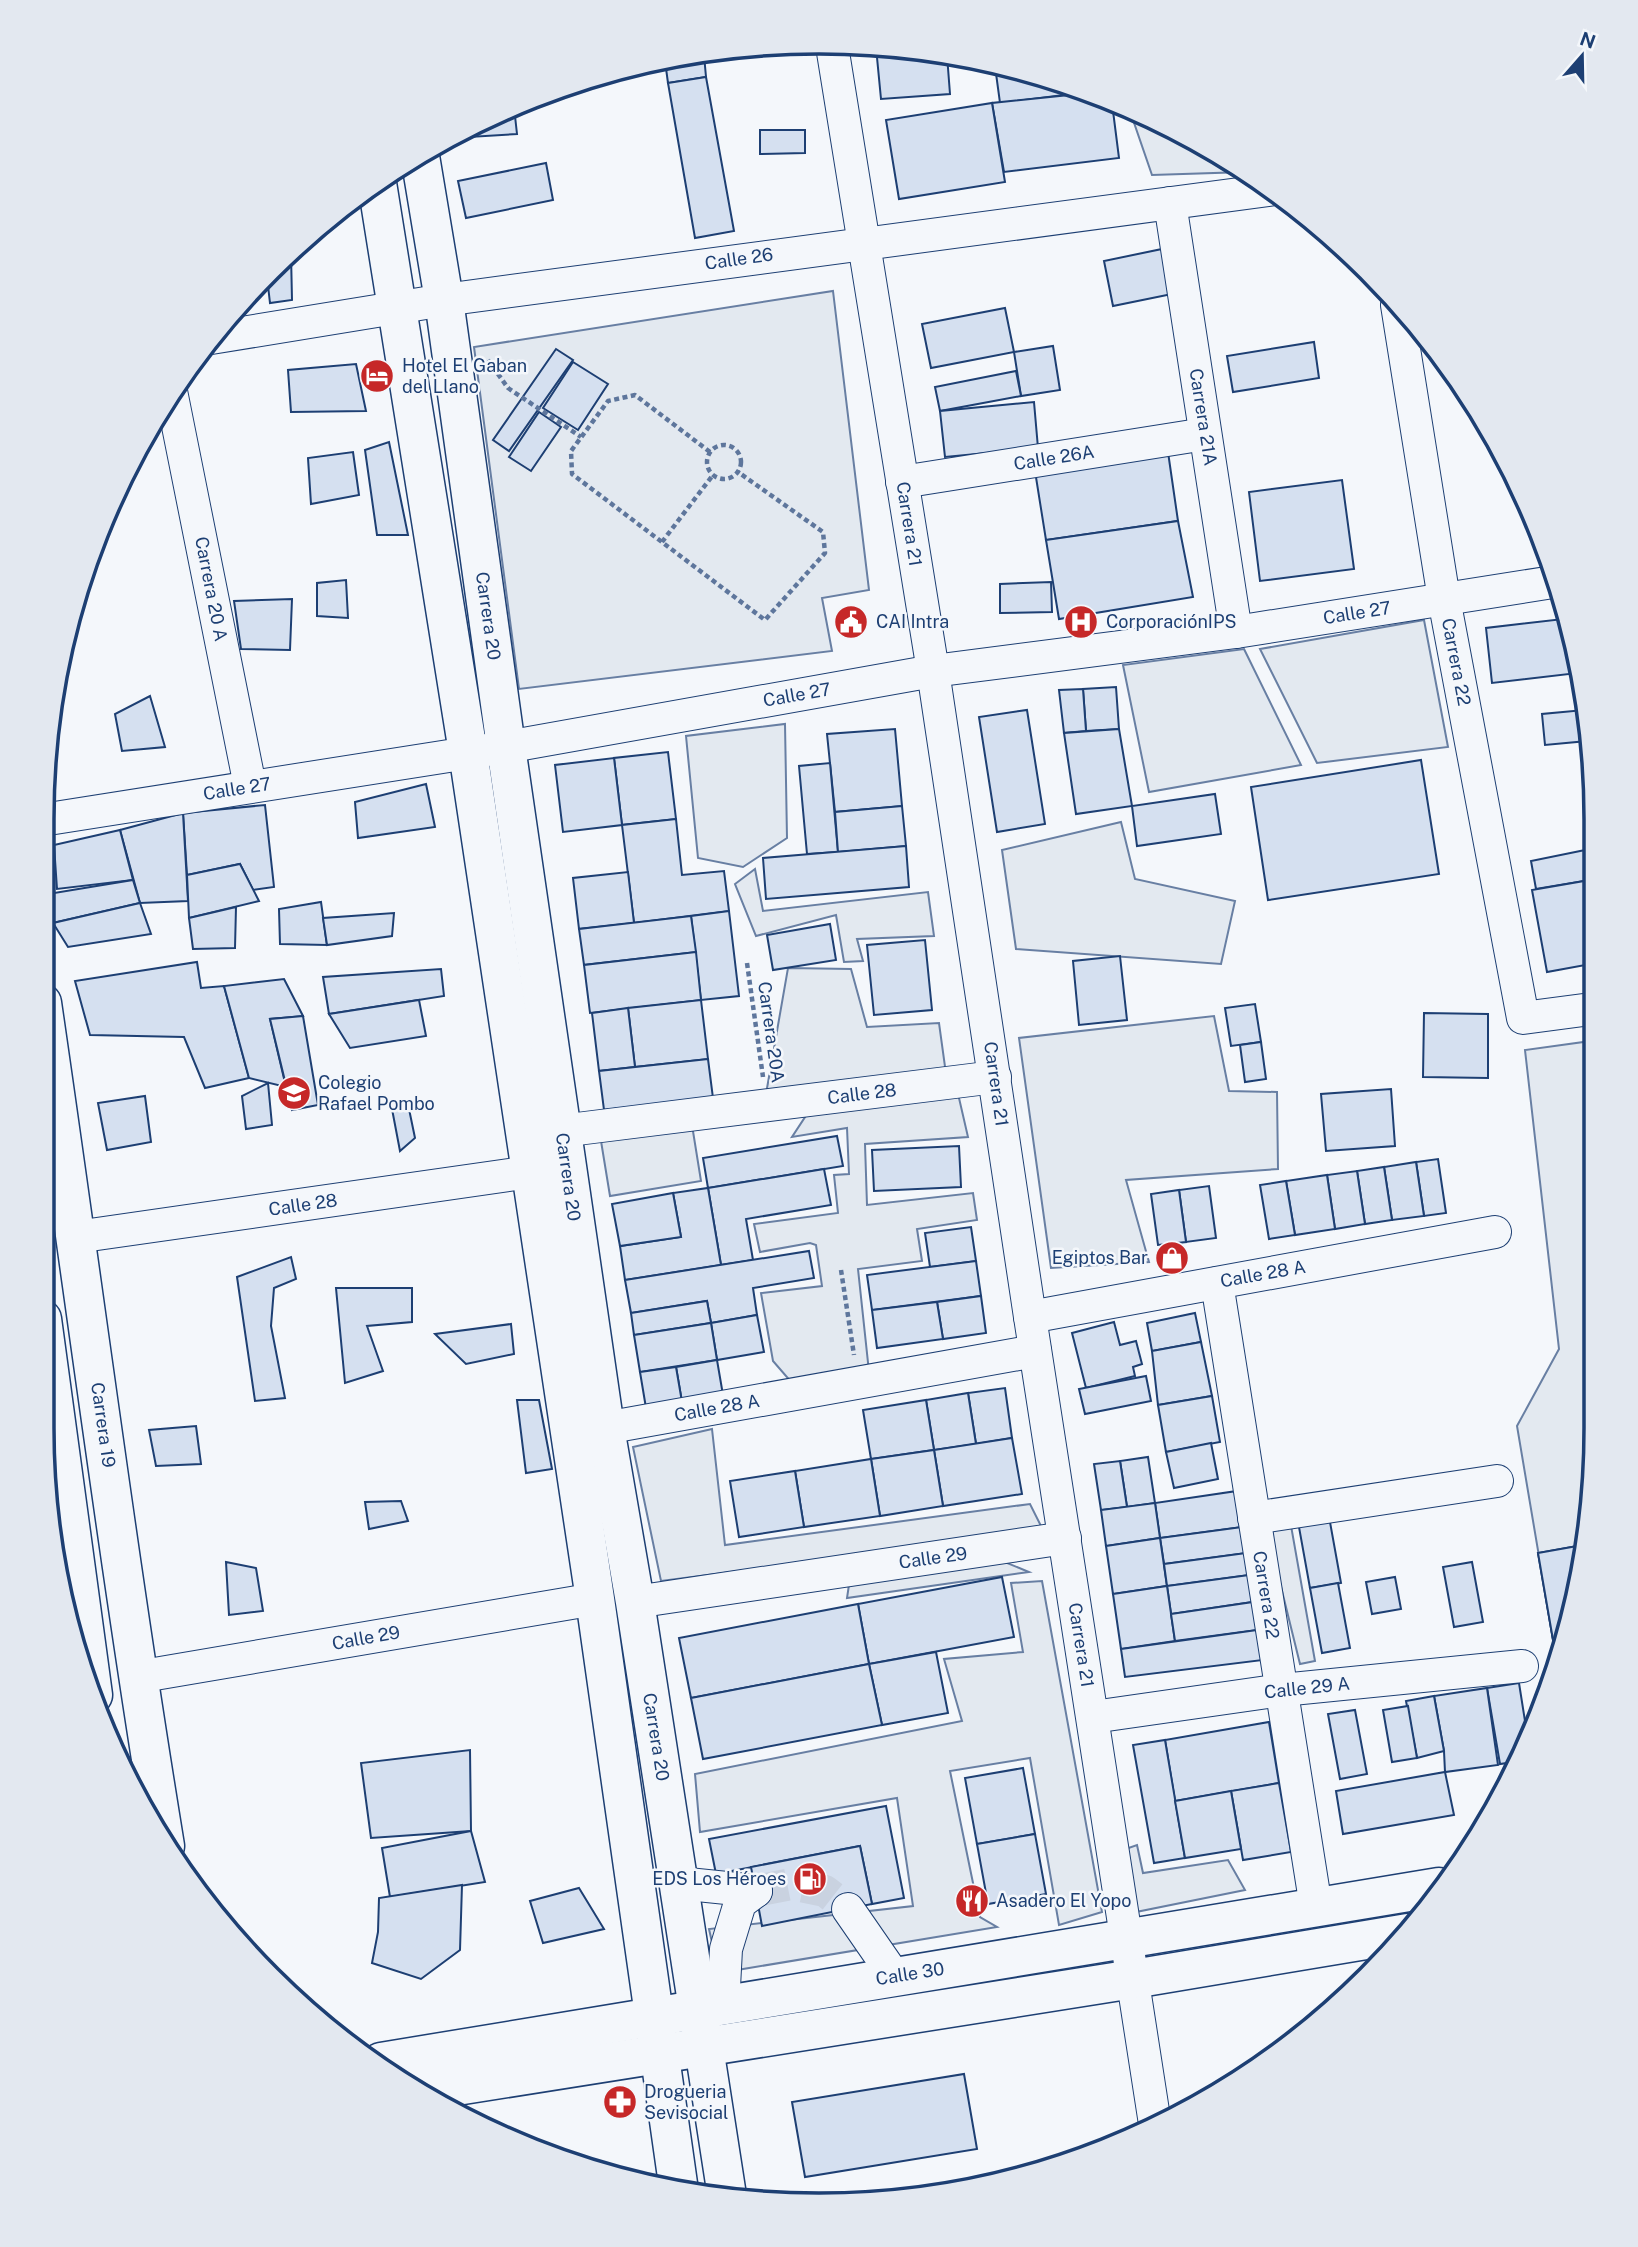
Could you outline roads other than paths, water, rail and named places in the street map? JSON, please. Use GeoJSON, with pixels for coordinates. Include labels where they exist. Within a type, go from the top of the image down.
{"type":"FeatureCollection","features":[{"type":"Feature","properties":{"kind":"main road","name":"Carrera 20"},"geometry":{"type":"LineString","coordinates":[[422,166],[444,300],[605,1429],[635,1602],[678,1883],[710,2008],[705,2047],[726,2187]]}},
{"type":"Feature","properties":{"kind":"main road","name":"Carrera 20"},"geometry":{"type":"LineString","coordinates":[[379,194],[468,752],[595,1599],[677,2179]]}},
{"type":"Feature","properties":{"kind":"main road","name":"Carrera 19"},"geometry":{"type":"LineString","coordinates":[[54,1086],[137,1677],[160,1815]]}},
{"type":"Feature","properties":{"kind":"main road"},"geometry":{"type":"LineString","coordinates":[[54,1409],[85,1641]]}},
{"type":"Feature","properties":{"kind":"main road","name":"Calle 30"},"geometry":{"type":"LineString","coordinates":[[435,2089],[656,2036],[710,2008],[1430,1888]]}},
{"type":"Feature","properties":{"kind":"main road","name":"Calle 30"},"geometry":{"type":"LineString","coordinates":[[390,2061],[656,2036],[705,2047],[1390,1936]]}},
{"type":"Feature","properties":{"kind":"street","name":"Carrera 21"},"geometry":{"type":"LineString","coordinates":[[833,55],[933,671],[1154,2116]]}},
{"type":"Feature","properties":{"kind":"street","name":"Calle 26"},"geometry":{"type":"LineString","coordinates":[[227,335],[444,300],[1256,192]]}},
{"type":"Feature","properties":{"kind":"street","name":"Carrera 21A"},"geometry":{"type":"LineString","coordinates":[[1170,203],[1236,632]]}},
{"type":"Feature","properties":{"kind":"street","name":"Carrera 22"},"geometry":{"type":"LineString","coordinates":[[1400,322],[1444,599],[1523,1018],[1584,1010]]}},
{"type":"Feature","properties":{"kind":"street","name":"Carrera 20 A"},"geometry":{"type":"LineString","coordinates":[[174,408],[250,786]]}},
{"type":"Feature","properties":{"kind":"street","name":"Calle 26A"},"geometry":{"type":"LineString","coordinates":[[902,482],[1205,434]]}},
{"type":"Feature","properties":{"kind":"street","name":"Calle 27"},"geometry":{"type":"LineString","coordinates":[[54,818],[506,747],[933,671],[1236,632],[1546,583]]}},
{"type":"Feature","properties":{"kind":"street","name":"Calle 28"},"geometry":{"type":"LineString","coordinates":[[561,1131],[995,1077]]}},
{"type":"Feature","properties":{"kind":"street","name":"Calle 28"},"geometry":{"type":"LineString","coordinates":[[76,1237],[530,1172]]}},
{"type":"Feature","properties":{"kind":"street","name":"Calle 28 A"},"geometry":{"type":"LineString","coordinates":[[1030,1317],[1495,1232]]}},
{"type":"Feature","properties":{"kind":"street","name":"Carrera 22"},"geometry":{"type":"LineString","coordinates":[[1217,1283],[1316,1907]]}},
{"type":"Feature","properties":{"kind":"street","name":"Calle 28 A"},"geometry":{"type":"LineString","coordinates":[[605,1429],[1035,1350]]}},
{"type":"Feature","properties":{"kind":"street"},"geometry":{"type":"LineString","coordinates":[[1254,1518],[1497,1481]]}},
{"type":"Feature","properties":{"kind":"street","name":"Calle 29"},"geometry":{"type":"LineString","coordinates":[[635,1602],[1065,1538]]}},
{"type":"Feature","properties":{"kind":"street","name":"Calle 29"},"geometry":{"type":"LineString","coordinates":[[137,1677],[595,1599]]}},
{"type":"Feature","properties":{"kind":"street","name":"Calle 29 A"},"geometry":{"type":"LineString","coordinates":[[1093,1717],[1282,1690],[1522,1666]]}},
{"type":"Feature","properties":{"kind":"street"},"geometry":{"type":"LineString","coordinates":[[678,1883],[756,1891],[740,1903],[710,2008]]}},
{"type":"Feature","properties":{"kind":"street"},"geometry":{"type":"LineString","coordinates":[[848,1909],[895,1977]]}},
{"type":"Feature","properties":{"kind":"tunnel"},"geometry":{"type":"LineString","coordinates":[[756,1891],[791,1884],[825,1891],[848,1909]]}},
{"type":"Feature","properties":{"kind":"place","name":"Hotel El Gaban del Llano"},"geometry":{"type":"Point","coordinates":[377,376]}},
{"type":"Feature","properties":{"kind":"place","name":"CAI Intra"},"geometry":{"type":"Point","coordinates":[851,622]}},
{"type":"Feature","properties":{"kind":"place","name":"CorporaciónIPS"},"geometry":{"type":"Point","coordinates":[1081,622]}},
{"type":"Feature","properties":{"kind":"place","name":"Colegio Rafael Pombo"},"geometry":{"type":"Point","coordinates":[294,1093]}},
{"type":"Feature","properties":{"kind":"place","name":"Egiptos Bar"},"geometry":{"type":"Point","coordinates":[1172,1258]}},
{"type":"Feature","properties":{"kind":"place","name":"EDS Los Héroes"},"geometry":{"type":"Point","coordinates":[810,1879]}},
{"type":"Feature","properties":{"kind":"place","name":"Asadero El Yopo"},"geometry":{"type":"Point","coordinates":[972,1901]}},
{"type":"Feature","properties":{"kind":"place","name":"Drogueria Sevisocial"},"geometry":{"type":"Point","coordinates":[620,2102]}}]}
